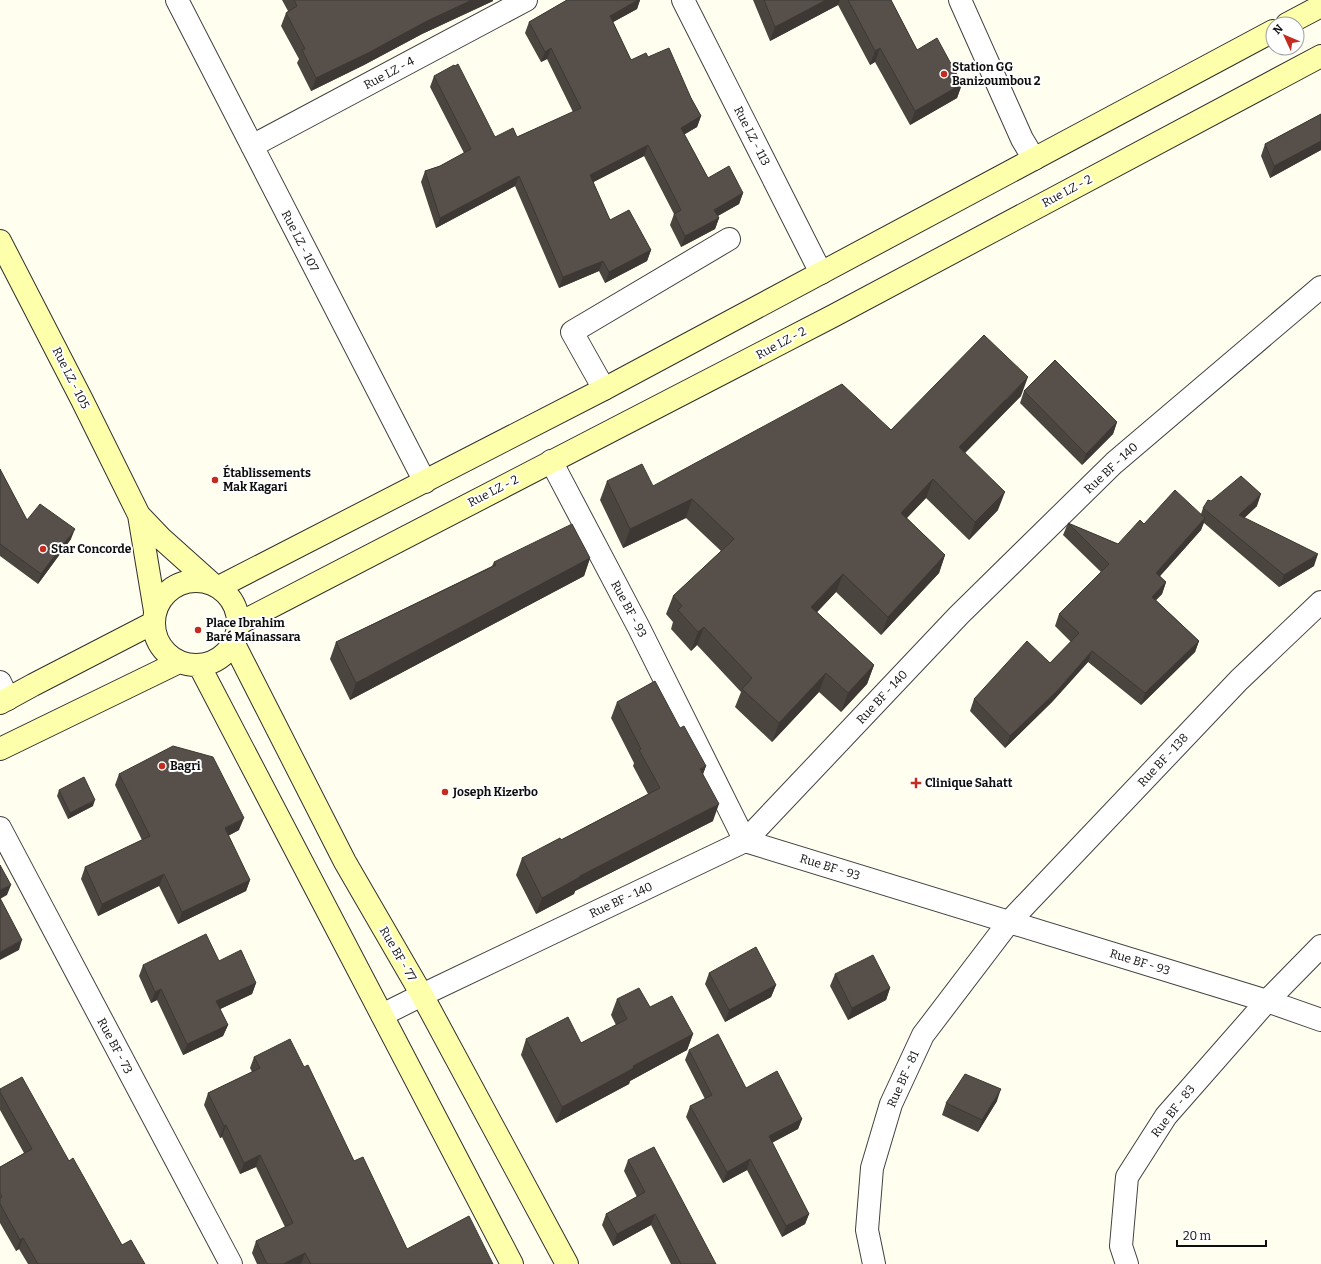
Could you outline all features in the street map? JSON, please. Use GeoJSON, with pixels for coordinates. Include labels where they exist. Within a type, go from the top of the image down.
{"type":"FeatureCollection","features":[{"type":"Feature","properties":{"kind":"main road"},"geometry":{"type":"LineString","coordinates":[[1302,16],[1321,6]]}},
{"type":"Feature","properties":{"kind":"main road"},"geometry":{"type":"LineString","coordinates":[[214,585],[425,482],[604,389],[1265,35]]}},
{"type":"Feature","properties":{"kind":"main road","name":"Rue LZ - 2"},"geometry":{"type":"LineString","coordinates":[[236,633],[552,461],[806,330],[1321,56]]}},
{"type":"Feature","properties":{"kind":"main road","name":"Rue LZ - 105"},"geometry":{"type":"LineString","coordinates":[[0,241],[139,515],[162,539],[214,585]]}},
{"type":"Feature","properties":{"kind":"main road","name":"Rue LZ - 105"},"geometry":{"type":"LineString","coordinates":[[139,515],[154,617]]}},
{"type":"Feature","properties":{"kind":"main road"},"geometry":{"type":"LineString","coordinates":[[0,749],[189,664],[210,663],[219,658],[227,651],[236,633],[238,613],[228,594],[214,585],[199,580],[178,584],[167,591],[160,600],[154,617],[155,635],[160,647],[168,655],[189,664],[382,1015],[512,1264]]}},
{"type":"Feature","properties":{"kind":"main road"},"geometry":{"type":"LineString","coordinates":[[3,695],[33,685],[154,617]]}},
{"type":"Feature","properties":{"kind":"main road","name":"Rue BF - 77"},"geometry":{"type":"LineString","coordinates":[[236,633],[345,862],[422,995],[567,1264]]}},
{"type":"Feature","properties":{"kind":"street","name":"Rue LZ - 107"},"geometry":{"type":"LineString","coordinates":[[177,0],[425,482]]}},
{"type":"Feature","properties":{"kind":"street","name":"Rue LZ - 4"},"geometry":{"type":"LineString","coordinates":[[252,146],[526,0]]}},
{"type":"Feature","properties":{"kind":"street","name":"Rue LZ - 113"},"geometry":{"type":"LineString","coordinates":[[683,0],[821,273]]}},
{"type":"Feature","properties":{"kind":"street"},"geometry":{"type":"LineString","coordinates":[[960,0],[1022,139],[1034,159]]}},
{"type":"Feature","properties":{"kind":"street"},"geometry":{"type":"LineString","coordinates":[[604,389],[572,332],[729,239]]}},
{"type":"Feature","properties":{"kind":"street","name":"Rue BF - 140"},"geometry":{"type":"LineString","coordinates":[[382,1015],[745,841],[959,615],[1114,463],[1321,287]]}},
{"type":"Feature","properties":{"kind":"street","name":"Rue BF - 93"},"geometry":{"type":"LineString","coordinates":[[552,461],[639,628],[745,841],[1266,1001],[1321,1020]]}},
{"type":"Feature","properties":{"kind":"street","name":"Rue BF - 138"},"geometry":{"type":"LineString","coordinates":[[1009,922],[1239,680],[1321,602]]}},
{"type":"Feature","properties":{"kind":"street","name":"Rue BF - 73"},"geometry":{"type":"LineString","coordinates":[[0,828],[231,1264]]}},
{"type":"Feature","properties":{"kind":"street","name":"Rue BF - 81"},"geometry":{"type":"LineString","coordinates":[[874,1264],[866,1230],[872,1168],[891,1104],[923,1035],[1009,922]]}},
{"type":"Feature","properties":{"kind":"street","name":"Rue BF - 83"},"geometry":{"type":"LineString","coordinates":[[1127,1264],[1121,1246],[1127,1177],[1166,1116],[1266,1001],[1321,946]]}},
{"type":"Feature","properties":{"kind":"building"},"geometry":{"type":"Polygon","coordinates":[[[294,0],[472,0],[427,21],[368,53],[316,78],[302,50],[305,49],[286,13],[297,6],[294,0]]]}},
{"type":"Feature","properties":{"kind":"building"},"geometry":{"type":"Polygon","coordinates":[[[567,0],[638,0],[610,16],[631,60],[646,53],[648,57],[669,48],[691,98],[701,116],[681,128],[708,178],[729,166],[743,193],[714,210],[719,218],[685,236],[674,214],[681,210],[648,145],[590,175],[610,220],[629,210],[651,250],[609,272],[603,261],[563,277],[519,176],[440,218],[425,171],[440,166],[471,149],[434,76],[454,65],[455,66],[458,64],[495,137],[513,128],[517,137],[581,108],[551,48],[545,52],[529,22],[567,0]]]}},
{"type":"Feature","properties":{"kind":"building"},"geometry":{"type":"Polygon","coordinates":[[[764,0],[826,0],[775,27],[764,0]]]}},
{"type":"Feature","properties":{"kind":"building"},"geometry":{"type":"Polygon","coordinates":[[[848,0],[891,0],[917,50],[937,38],[962,84],[915,111],[880,48],[875,51],[848,0]]]}},
{"type":"Feature","properties":{"kind":"building"},"geometry":{"type":"Polygon","coordinates":[[[1321,114],[1321,141],[1274,166],[1265,144],[1321,114]]]}},
{"type":"Feature","properties":{"kind":"building"},"geometry":{"type":"Polygon","coordinates":[[[984,335],[1028,377],[959,447],[1005,492],[975,522],[933,479],[901,513],[945,555],[888,617],[843,574],[811,607],[874,665],[848,693],[826,673],[779,723],[742,689],[752,678],[704,627],[698,632],[678,610],[682,606],[673,596],[734,539],[692,499],[630,529],[607,481],[642,464],[653,486],[842,384],[891,430],[984,335]]]}},
{"type":"Feature","properties":{"kind":"building"},"geometry":{"type":"Polygon","coordinates":[[[1055,360],[1117,422],[1086,454],[1024,391],[1055,360]]]}},
{"type":"Feature","properties":{"kind":"building"},"geometry":{"type":"Polygon","coordinates":[[[0,469],[27,520],[40,504],[75,529],[41,574],[0,544],[0,469]]]}},
{"type":"Feature","properties":{"kind":"building"},"geometry":{"type":"Polygon","coordinates":[[[1241,476],[1261,494],[1239,515],[1318,554],[1284,575],[1203,508],[1208,500],[1211,501],[1241,476]]]}},
{"type":"Feature","properties":{"kind":"building"},"geometry":{"type":"Polygon","coordinates":[[[1175,490],[1205,518],[1156,573],[1166,582],[1152,597],[1199,641],[1145,693],[1092,651],[1057,691],[1010,736],[974,699],[1027,641],[1050,663],[1079,633],[1059,614],[1109,564],[1068,523],[1118,544],[1140,520],[1144,524],[1175,490]]]}},
{"type":"Feature","properties":{"kind":"building"},"geometry":{"type":"Polygon","coordinates":[[[572,524],[590,558],[356,683],[336,642],[496,565],[494,562],[572,524]]]}},
{"type":"Feature","properties":{"kind":"building"},"geometry":{"type":"Polygon","coordinates":[[[655,681],[680,728],[684,726],[706,766],[700,769],[719,804],[580,876],[542,898],[522,858],[560,838],[561,840],[660,788],[639,750],[641,749],[617,702],[655,681]]]}},
{"type":"Feature","properties":{"kind":"building"},"geometry":{"type":"Polygon","coordinates":[[[173,746],[213,757],[244,818],[225,828],[250,880],[182,912],[164,874],[102,904],[85,867],[150,836],[119,774],[173,746]]]}},
{"type":"Feature","properties":{"kind":"building"},"geometry":{"type":"Polygon","coordinates":[[[84,777],[95,800],[70,813],[59,790],[84,777]]]}},
{"type":"Feature","properties":{"kind":"building"},"geometry":{"type":"Polygon","coordinates":[[[0,865],[11,885],[0,890],[0,865]]]}},
{"type":"Feature","properties":{"kind":"building"},"geometry":{"type":"Polygon","coordinates":[[[0,898],[22,940],[0,952],[0,898]]]}},
{"type":"Feature","properties":{"kind":"building"},"geometry":{"type":"Polygon","coordinates":[[[206,934],[219,961],[241,950],[256,983],[216,1001],[228,1025],[187,1044],[161,989],[155,992],[143,965],[206,934]]]}},
{"type":"Feature","properties":{"kind":"building"},"geometry":{"type":"Polygon","coordinates":[[[756,947],[776,985],[729,1010],[709,973],[756,947]]]}},
{"type":"Feature","properties":{"kind":"building"},"geometry":{"type":"Polygon","coordinates":[[[873,955],[890,988],[852,1008],[835,974],[873,955]]]}},
{"type":"Feature","properties":{"kind":"building"},"geometry":{"type":"Polygon","coordinates":[[[639,988],[650,1007],[672,996],[693,1034],[633,1066],[634,1068],[562,1107],[526,1039],[568,1017],[581,1043],[627,1019],[617,999],[639,988]]]}},
{"type":"Feature","properties":{"kind":"building"},"geometry":{"type":"Polygon","coordinates":[[[718,1034],[746,1088],[777,1071],[802,1119],[769,1136],[809,1214],[786,1226],[750,1159],[727,1172],[690,1106],[712,1095],[689,1050],[718,1034]]]}},
{"type":"Feature","properties":{"kind":"building"},"geometry":{"type":"Polygon","coordinates":[[[290,1039],[304,1067],[308,1065],[354,1161],[363,1157],[407,1249],[469,1216],[493,1264],[311,1264],[305,1253],[283,1264],[267,1264],[256,1241],[293,1223],[260,1155],[244,1163],[226,1125],[224,1126],[208,1093],[260,1068],[254,1057],[290,1039]]]}},
{"type":"Feature","properties":{"kind":"building"},"geometry":{"type":"Polygon","coordinates":[[[965,1074],[1001,1089],[982,1120],[946,1103],[965,1074]]]}},
{"type":"Feature","properties":{"kind":"building"},"geometry":{"type":"Polygon","coordinates":[[[22,1077],[69,1161],[73,1158],[122,1245],[131,1240],[145,1264],[38,1264],[23,1238],[20,1240],[0,1204],[0,1198],[2,1197],[0,1193],[0,1167],[32,1149],[0,1092],[0,1089],[22,1077]]]}},
{"type":"Feature","properties":{"kind":"building"},"geometry":{"type":"Polygon","coordinates":[[[654,1147],[716,1264],[681,1264],[655,1214],[617,1234],[606,1214],[645,1192],[628,1160],[654,1147]]]}},
{"type":"Feature","properties":{"kind":"place","name":"Station GG Banizoumbou 2"},"geometry":{"type":"Point","coordinates":[944,74]}},
{"type":"Feature","properties":{"kind":"place","name":"Établissements Mak Kagari"},"geometry":{"type":"Point","coordinates":[215,480]}},
{"type":"Feature","properties":{"kind":"place","name":"Star Concorde"},"geometry":{"type":"Point","coordinates":[43,549]}},
{"type":"Feature","properties":{"kind":"place","name":"Place Ibrahim Baré Mainassara"},"geometry":{"type":"Point","coordinates":[198,630]}},
{"type":"Feature","properties":{"kind":"place","name":"Bagri"},"geometry":{"type":"Point","coordinates":[162,766]}},
{"type":"Feature","properties":{"kind":"place","name":"Clinique Sahatt"},"geometry":{"type":"Point","coordinates":[916,783]}},
{"type":"Feature","properties":{"kind":"place","name":"Joseph Kizerbo"},"geometry":{"type":"Point","coordinates":[445,792]}}]}
